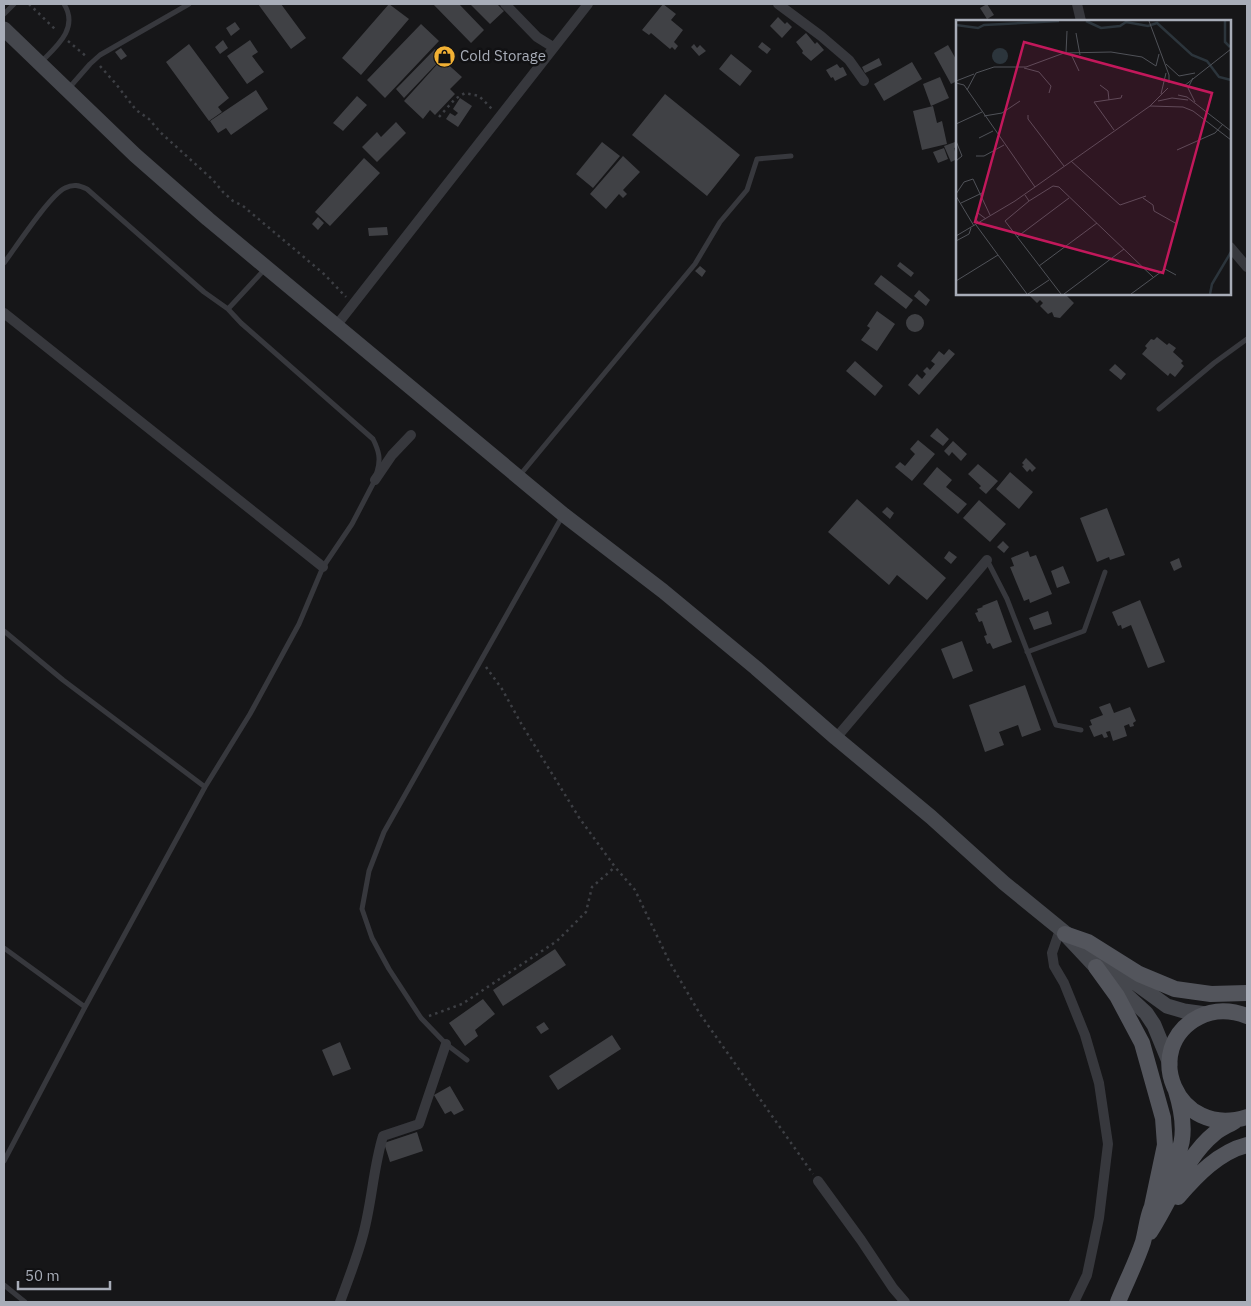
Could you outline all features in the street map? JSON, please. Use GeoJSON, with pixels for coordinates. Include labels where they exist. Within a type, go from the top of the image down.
{"type":"FeatureCollection","features":[{"type":"Feature","properties":{"kind":"main road"},"geometry":{"type":"LineString","coordinates":[[4,30],[135,155],[208,219],[267,266],[336,326],[564,515],[663,591],[756,668],[1062,932],[1167,1006],[1184,1012],[1206,1014]]}},
{"type":"Feature","properties":{"kind":"main road"},"geometry":{"type":"LineString","coordinates":[[1062,932],[1096,967],[1146,1013],[1154,1025],[1170,1064],[1172,1083],[1187,1106],[1202,1116],[1214,1120],[1226,1121],[1243,1118]]}},
{"type":"Feature","properties":{"kind":"main road"},"geometry":{"type":"LineString","coordinates":[[1062,932],[1088,942],[1139,974],[1168,987],[1190,992],[1247,993]]}},
{"type":"Feature","properties":{"kind":"main road"},"geometry":{"type":"LineString","coordinates":[[1096,967],[1118,996],[1139,1037],[1163,1118],[1164,1145],[1156,1213]]}},
{"type":"Feature","properties":{"kind":"main road"},"geometry":{"type":"LineString","coordinates":[[1170,1064],[1175,1043],[1180,1033],[1196,1018],[1222,1011],[1244,1013]]}},
{"type":"Feature","properties":{"kind":"main road"},"geometry":{"type":"LineString","coordinates":[[1118,1302],[1179,1155],[1184,1127],[1182,1111],[1176,1091]]}},
{"type":"Feature","properties":{"kind":"main road"},"geometry":{"type":"LineString","coordinates":[[1156,1213],[1203,1144],[1217,1132],[1243,1118]]}},
{"type":"Feature","properties":{"kind":"main road"},"geometry":{"type":"LineString","coordinates":[[1156,1213],[1204,1170],[1228,1152],[1247,1145]]}},
{"type":"Feature","properties":{"kind":"street"},"geometry":{"type":"LineString","coordinates":[[505,4],[537,37],[553,47]]}},
{"type":"Feature","properties":{"kind":"street"},"geometry":{"type":"LineString","coordinates":[[336,326],[588,4]]}},
{"type":"Feature","properties":{"kind":"street"},"geometry":{"type":"LineString","coordinates":[[778,4],[821,36],[849,60],[864,81]]}},
{"type":"Feature","properties":{"kind":"street"},"geometry":{"type":"LineString","coordinates":[[1076,4],[1081,20]]}},
{"type":"Feature","properties":{"kind":"street"},"geometry":{"type":"LineString","coordinates":[[1231,248],[1247,268]]}},
{"type":"Feature","properties":{"kind":"street"},"geometry":{"type":"LineString","coordinates":[[4,313],[323,567]]}},
{"type":"Feature","properties":{"kind":"street"},"geometry":{"type":"LineString","coordinates":[[375,480],[392,455],[411,435]]}},
{"type":"Feature","properties":{"kind":"street"},"geometry":{"type":"LineString","coordinates":[[836,738],[987,560]]}},
{"type":"Feature","properties":{"kind":"street"},"geometry":{"type":"LineString","coordinates":[[1062,932],[1052,953],[1054,966],[1064,983],[1085,1035],[1099,1082],[1108,1144],[1099,1218],[1087,1275],[1074,1302]]}},
{"type":"Feature","properties":{"kind":"street"},"geometry":{"type":"LineString","coordinates":[[340,1302],[363,1236],[374,1183],[376,1160],[383,1136],[419,1124],[446,1044]]}},
{"type":"Feature","properties":{"kind":"street"},"geometry":{"type":"LineString","coordinates":[[818,1181],[861,1240],[892,1288],[906,1302]]}},
{"type":"Feature","properties":{"kind":"lane"},"geometry":{"type":"LineString","coordinates":[[4,14],[14,4]]}},
{"type":"Feature","properties":{"kind":"lane"},"geometry":{"type":"LineString","coordinates":[[39,64],[64,38],[69,23],[68,12],[64,4]]}},
{"type":"Feature","properties":{"kind":"lane"},"geometry":{"type":"LineString","coordinates":[[67,91],[93,61],[126,39],[188,4]]}},
{"type":"Feature","properties":{"kind":"lane"},"geometry":{"type":"LineString","coordinates":[[518,477],[695,264],[720,222],[747,190],[757,160],[791,156]]}},
{"type":"Feature","properties":{"kind":"lane"},"geometry":{"type":"LineString","coordinates":[[4,263],[56,194],[71,185],[79,185],[87,189],[204,292],[228,309],[241,323],[373,440],[379,450],[380,461],[375,480],[352,524],[323,567],[299,624],[250,714],[206,787],[85,1007],[4,1161]]}},
{"type":"Feature","properties":{"kind":"lane"},"geometry":{"type":"LineString","coordinates":[[228,309],[267,266]]}},
{"type":"Feature","properties":{"kind":"lane"},"geometry":{"type":"LineString","coordinates":[[1159,409],[1214,363],[1247,339]]}},
{"type":"Feature","properties":{"kind":"lane"},"geometry":{"type":"LineString","coordinates":[[467,1060],[446,1044],[421,1018],[389,969],[372,938],[362,908],[369,871],[384,832],[564,515]]}},
{"type":"Feature","properties":{"kind":"lane"},"geometry":{"type":"LineString","coordinates":[[987,560],[1007,599],[1056,725],[1081,730]]}},
{"type":"Feature","properties":{"kind":"lane"},"geometry":{"type":"LineString","coordinates":[[1027,652],[1084,631],[1105,572]]}},
{"type":"Feature","properties":{"kind":"lane"},"geometry":{"type":"LineString","coordinates":[[4,631],[63,680],[206,787]]}},
{"type":"Feature","properties":{"kind":"lane"},"geometry":{"type":"LineString","coordinates":[[4,948],[85,1007]]}},
{"type":"Feature","properties":{"kind":"lane"},"geometry":{"type":"LineString","coordinates":[[4,1285],[25,1302]]}},
{"type":"Feature","properties":{"kind":"path"},"geometry":{"type":"LineString","coordinates":[[30,4],[64,38],[99,65],[136,110],[213,180],[223,192],[244,206],[324,274],[353,305]]}},
{"type":"Feature","properties":{"kind":"path"},"geometry":{"type":"LineString","coordinates":[[439,116],[454,100],[465,93],[479,96],[499,116]]}},
{"type":"Feature","properties":{"kind":"path"},"geometry":{"type":"LineString","coordinates":[[482,660],[502,689],[580,819],[614,867],[635,890],[669,962],[700,1014],[818,1181]]}},
{"type":"Feature","properties":{"kind":"path"},"geometry":{"type":"LineString","coordinates":[[421,1018],[462,1004],[557,941],[586,912],[592,887],[614,867]]}},
{"type":"Feature","properties":{"kind":"building"},"geometry":{"type":"Polygon","coordinates":[[[258,4],[281,4],[306,38],[291,49],[258,4]]]}},
{"type":"Feature","properties":{"kind":"building"},"geometry":{"type":"Polygon","coordinates":[[[389,4],[409,19],[361,75],[342,58],[389,4]]]}},
{"type":"Feature","properties":{"kind":"building"},"geometry":{"type":"Polygon","coordinates":[[[433,4],[459,4],[484,30],[471,43],[433,4]]]}},
{"type":"Feature","properties":{"kind":"building"},"geometry":{"type":"Polygon","coordinates":[[[470,4],[497,4],[504,11],[490,24],[470,4]]]}},
{"type":"Feature","properties":{"kind":"building"},"geometry":{"type":"Polygon","coordinates":[[[663,4],[676,14],[671,20],[683,30],[674,42],[678,46],[675,50],[672,47],[670,49],[651,33],[649,35],[642,30],[663,4]]]}},
{"type":"Feature","properties":{"kind":"building"},"geometry":{"type":"Polygon","coordinates":[[[987,4],[994,15],[987,19],[980,8],[987,4]]]}},
{"type":"Feature","properties":{"kind":"building"},"geometry":{"type":"Polygon","coordinates":[[[778,17],[785,24],[787,22],[792,27],[782,38],[770,26],[778,17]]]}},
{"type":"Feature","properties":{"kind":"building"},"geometry":{"type":"Polygon","coordinates":[[[235,22],[240,29],[231,36],[226,28],[235,22]]]}},
{"type":"Feature","properties":{"kind":"building"},"geometry":{"type":"Polygon","coordinates":[[[421,24],[439,41],[385,98],[367,80],[421,24]]]}},
{"type":"Feature","properties":{"kind":"building"},"geometry":{"type":"Polygon","coordinates":[[[806,33],[815,44],[817,42],[824,50],[811,61],[802,53],[803,51],[796,42],[806,33]]]}},
{"type":"Feature","properties":{"kind":"building"},"geometry":{"type":"Polygon","coordinates":[[[223,40],[228,48],[220,54],[215,47],[223,40]]]}},
{"type":"Feature","properties":{"kind":"building"},"geometry":{"type":"Polygon","coordinates":[[[250,40],[258,52],[252,56],[264,72],[247,84],[227,56],[250,40]]]}},
{"type":"Feature","properties":{"kind":"building"},"geometry":{"type":"Polygon","coordinates":[[[762,42],[771,49],[767,54],[758,47],[762,42]]]}},
{"type":"Feature","properties":{"kind":"building"},"geometry":{"type":"Polygon","coordinates":[[[189,44],[229,98],[218,107],[222,112],[209,121],[166,62],[189,44]]]}},
{"type":"Feature","properties":{"kind":"building"},"geometry":{"type":"Polygon","coordinates":[[[694,44],[697,48],[700,45],[706,51],[699,56],[691,47],[694,44]]]}},
{"type":"Feature","properties":{"kind":"building"},"geometry":{"type":"Polygon","coordinates":[[[948,45],[956,59],[956,82],[951,84],[934,53],[948,45]]]}},
{"type":"Feature","properties":{"kind":"building"},"geometry":{"type":"Polygon","coordinates":[[[121,48],[127,56],[121,60],[115,52],[121,48]]]}},
{"type":"Feature","properties":{"kind":"building"},"geometry":{"type":"Polygon","coordinates":[[[435,49],[443,57],[404,98],[396,89],[435,49]]]}},
{"type":"Feature","properties":{"kind":"building"},"geometry":{"type":"Polygon","coordinates":[[[731,54],[752,71],[740,86],[719,69],[731,54]]]}},
{"type":"Feature","properties":{"kind":"building"},"geometry":{"type":"Polygon","coordinates":[[[879,58],[882,65],[865,73],[862,67],[879,58]]]}},
{"type":"Feature","properties":{"kind":"building"},"geometry":{"type":"Polygon","coordinates":[[[442,59],[462,77],[450,89],[455,94],[435,115],[430,110],[423,119],[404,101],[442,59]]]}},
{"type":"Feature","properties":{"kind":"building"},"geometry":{"type":"Polygon","coordinates":[[[912,62],[922,79],[884,101],[874,84],[912,62]]]}},
{"type":"Feature","properties":{"kind":"building"},"geometry":{"type":"Polygon","coordinates":[[[837,64],[840,68],[843,67],[847,75],[835,81],[826,70],[837,64]]]}},
{"type":"Feature","properties":{"kind":"building"},"geometry":{"type":"Polygon","coordinates":[[[940,77],[949,98],[931,106],[923,84],[940,77]]]}},
{"type":"Feature","properties":{"kind":"building"},"geometry":{"type":"Polygon","coordinates":[[[256,90],[268,109],[231,135],[226,128],[218,133],[210,121],[256,90]]]}},
{"type":"Feature","properties":{"kind":"building"},"geometry":{"type":"Polygon","coordinates":[[[665,94],[740,155],[707,196],[632,135],[665,94]]]}},
{"type":"Feature","properties":{"kind":"building"},"geometry":{"type":"Polygon","coordinates":[[[357,96],[367,105],[343,131],[333,123],[357,96]]]}},
{"type":"Feature","properties":{"kind":"building"},"geometry":{"type":"Polygon","coordinates":[[[460,98],[472,106],[458,127],[446,119],[450,113],[455,116],[458,113],[453,109],[460,98]]]}},
{"type":"Feature","properties":{"kind":"building"},"geometry":{"type":"Polygon","coordinates":[[[933,106],[937,123],[942,121],[947,144],[922,150],[913,111],[933,106]]]}},
{"type":"Feature","properties":{"kind":"building"},"geometry":{"type":"Polygon","coordinates":[[[396,122],[406,133],[377,162],[362,147],[377,132],[381,137],[396,122]]]}},
{"type":"Feature","properties":{"kind":"building"},"geometry":{"type":"Polygon","coordinates":[[[602,142],[620,156],[593,188],[576,174],[602,142]]]}},
{"type":"Feature","properties":{"kind":"building"},"geometry":{"type":"Polygon","coordinates":[[[955,142],[956,160],[951,162],[944,146],[955,142]]]}},
{"type":"Feature","properties":{"kind":"building"},"geometry":{"type":"Polygon","coordinates":[[[944,148],[948,159],[938,163],[933,152],[944,148]]]}},
{"type":"Feature","properties":{"kind":"building"},"geometry":{"type":"Polygon","coordinates":[[[623,156],[640,172],[623,190],[627,194],[623,198],[619,194],[606,209],[590,194],[623,156]]]}},
{"type":"Feature","properties":{"kind":"building"},"geometry":{"type":"Polygon","coordinates":[[[364,158],[380,173],[330,226],[315,212],[364,158]]]}},
{"type":"Feature","properties":{"kind":"building"},"geometry":{"type":"Polygon","coordinates":[[[318,217],[324,223],[318,230],[312,224],[318,217]]]}},
{"type":"Feature","properties":{"kind":"building"},"geometry":{"type":"Polygon","coordinates":[[[387,227],[388,235],[369,236],[368,228],[387,227]]]}},
{"type":"Feature","properties":{"kind":"building"},"geometry":{"type":"Polygon","coordinates":[[[900,262],[914,273],[911,277],[897,266],[900,262]]]}},
{"type":"Feature","properties":{"kind":"building"},"geometry":{"type":"Polygon","coordinates":[[[700,266],[706,271],[702,277],[695,271],[700,266]]]}},
{"type":"Feature","properties":{"kind":"building"},"geometry":{"type":"Polygon","coordinates":[[[881,275],[913,300],[906,309],[874,284],[881,275]]]}},
{"type":"Feature","properties":{"kind":"building"},"geometry":{"type":"Polygon","coordinates":[[[919,290],[930,300],[926,306],[914,296],[919,290]]]}},
{"type":"Feature","properties":{"kind":"building"},"geometry":{"type":"Polygon","coordinates":[[[1029,295],[1066,295],[1074,303],[1060,318],[1054,317],[1052,312],[1048,314],[1040,306],[1043,303],[1040,300],[1037,303],[1029,295]]]}},
{"type":"Feature","properties":{"kind":"building"},"geometry":{"type":"Polygon","coordinates":[[[877,311],[895,324],[877,351],[861,340],[870,328],[867,326],[877,311]]]}},
{"type":"Feature","properties":{"kind":"building"},"geometry":{"type":"Polygon","coordinates":[[[911,314],[919,314],[924,319],[922,330],[911,332],[906,327],[906,319],[911,314]]]}},
{"type":"Feature","properties":{"kind":"building"},"geometry":{"type":"Polygon","coordinates":[[[1157,337],[1167,345],[1169,343],[1176,348],[1173,352],[1183,361],[1181,363],[1184,366],[1175,377],[1170,373],[1168,376],[1142,354],[1147,348],[1145,346],[1151,339],[1154,340],[1157,337]]]}},
{"type":"Feature","properties":{"kind":"building"},"geometry":{"type":"Polygon","coordinates":[[[949,349],[955,354],[919,395],[908,385],[917,374],[922,379],[926,374],[923,371],[927,367],[930,370],[935,364],[931,361],[939,351],[944,355],[949,349]]]}},
{"type":"Feature","properties":{"kind":"building"},"geometry":{"type":"Polygon","coordinates":[[[855,361],[883,386],[875,396],[846,371],[855,361]]]}},
{"type":"Feature","properties":{"kind":"building"},"geometry":{"type":"Polygon","coordinates":[[[1115,364],[1126,374],[1121,380],[1109,370],[1115,364]]]}},
{"type":"Feature","properties":{"kind":"building"},"geometry":{"type":"Polygon","coordinates":[[[937,428],[949,439],[943,446],[930,436],[937,428]]]}},
{"type":"Feature","properties":{"kind":"building"},"geometry":{"type":"Polygon","coordinates":[[[918,440],[935,454],[912,481],[895,467],[900,462],[905,466],[915,454],[910,449],[918,440]]]}},
{"type":"Feature","properties":{"kind":"building"},"geometry":{"type":"Polygon","coordinates":[[[953,441],[967,454],[961,461],[952,452],[949,456],[944,451],[953,441]]]}},
{"type":"Feature","properties":{"kind":"building"},"geometry":{"type":"Polygon","coordinates":[[[1026,458],[1036,468],[1032,472],[1030,469],[1027,472],[1022,466],[1026,458]]]}},
{"type":"Feature","properties":{"kind":"building"},"geometry":{"type":"Polygon","coordinates":[[[978,464],[998,481],[986,494],[979,488],[981,486],[968,474],[978,464]]]}},
{"type":"Feature","properties":{"kind":"building"},"geometry":{"type":"Polygon","coordinates":[[[937,467],[952,480],[946,487],[967,504],[958,514],[923,484],[937,467]]]}},
{"type":"Feature","properties":{"kind":"building"},"geometry":{"type":"Polygon","coordinates":[[[1010,472],[1033,492],[1019,509],[996,489],[1010,472]]]}},
{"type":"Feature","properties":{"kind":"building"},"geometry":{"type":"Polygon","coordinates":[[[857,499],[946,578],[927,600],[897,575],[889,585],[828,532],[857,499]]]}},
{"type":"Feature","properties":{"kind":"building"},"geometry":{"type":"Polygon","coordinates":[[[979,500],[1006,524],[990,542],[963,518],[979,500]]]}},
{"type":"Feature","properties":{"kind":"building"},"geometry":{"type":"Polygon","coordinates":[[[887,507],[894,513],[890,519],[882,512],[887,507]]]}},
{"type":"Feature","properties":{"kind":"building"},"geometry":{"type":"Polygon","coordinates":[[[1107,508],[1125,555],[1110,560],[1109,557],[1097,562],[1080,518],[1107,508]]]}},
{"type":"Feature","properties":{"kind":"building"},"geometry":{"type":"Polygon","coordinates":[[[1003,541],[1009,547],[1004,553],[997,547],[1003,541]]]}},
{"type":"Feature","properties":{"kind":"building"},"geometry":{"type":"Polygon","coordinates":[[[949,551],[957,557],[951,564],[944,558],[949,551]]]}},
{"type":"Feature","properties":{"kind":"building"},"geometry":{"type":"Polygon","coordinates":[[[1028,551],[1030,557],[1036,555],[1052,594],[1030,603],[1029,599],[1024,601],[1010,567],[1014,566],[1011,558],[1028,551]]]}},
{"type":"Feature","properties":{"kind":"building"},"geometry":{"type":"Polygon","coordinates":[[[1179,558],[1182,567],[1174,571],[1170,562],[1179,558]]]}},
{"type":"Feature","properties":{"kind":"building"},"geometry":{"type":"Polygon","coordinates":[[[1063,566],[1070,583],[1057,588],[1051,571],[1063,566]]]}},
{"type":"Feature","properties":{"kind":"building"},"geometry":{"type":"Polygon","coordinates":[[[997,600],[1012,642],[993,649],[990,643],[987,644],[984,636],[987,635],[982,621],[979,622],[975,613],[982,606],[997,600]]]}},
{"type":"Feature","properties":{"kind":"building"},"geometry":{"type":"Polygon","coordinates":[[[1140,600],[1165,662],[1148,668],[1131,625],[1122,629],[1121,625],[1118,626],[1112,612],[1140,600]]]}},
{"type":"Feature","properties":{"kind":"building"},"geometry":{"type":"Polygon","coordinates":[[[1048,611],[1052,624],[1034,630],[1029,618],[1048,611]]]}},
{"type":"Feature","properties":{"kind":"building"},"geometry":{"type":"Polygon","coordinates":[[[962,641],[973,671],[953,679],[941,649],[962,641]]]}},
{"type":"Feature","properties":{"kind":"building"},"geometry":{"type":"Polygon","coordinates":[[[1025,685],[1041,730],[1022,737],[1018,725],[999,732],[1004,745],[985,752],[969,705],[1025,685]]]}},
{"type":"Feature","properties":{"kind":"building"},"geometry":{"type":"Polygon","coordinates":[[[1110,703],[1114,713],[1130,707],[1136,721],[1133,723],[1134,726],[1130,727],[1129,724],[1124,726],[1127,736],[1113,741],[1110,731],[1106,732],[1108,737],[1104,738],[1102,734],[1094,737],[1089,726],[1092,725],[1090,720],[1103,715],[1099,707],[1110,703]]]}},
{"type":"Feature","properties":{"kind":"building"},"geometry":{"type":"Polygon","coordinates":[[[555,949],[566,965],[503,1006],[493,990],[555,949]]]}},
{"type":"Feature","properties":{"kind":"building"},"geometry":{"type":"Polygon","coordinates":[[[483,999],[495,1014],[475,1030],[478,1036],[465,1046],[449,1023],[483,999]]]}},
{"type":"Feature","properties":{"kind":"building"},"geometry":{"type":"Polygon","coordinates":[[[544,1022],[549,1029],[541,1034],[536,1027],[544,1022]]]}},
{"type":"Feature","properties":{"kind":"building"},"geometry":{"type":"Polygon","coordinates":[[[612,1035],[621,1049],[558,1090],[549,1076],[612,1035]]]}},
{"type":"Feature","properties":{"kind":"building"},"geometry":{"type":"Polygon","coordinates":[[[340,1042],[351,1069],[333,1076],[322,1050],[340,1042]]]}},
{"type":"Feature","properties":{"kind":"building"},"geometry":{"type":"Polygon","coordinates":[[[450,1086],[464,1110],[454,1115],[451,1111],[445,1114],[434,1095],[450,1086]]]}},
{"type":"Feature","properties":{"kind":"building"},"geometry":{"type":"Polygon","coordinates":[[[417,1132],[423,1151],[390,1162],[384,1143],[417,1132]]]}},
{"type":"Feature","properties":{"kind":"place","name":"Cold Storage"},"geometry":{"type":"Point","coordinates":[444,56]}}]}
